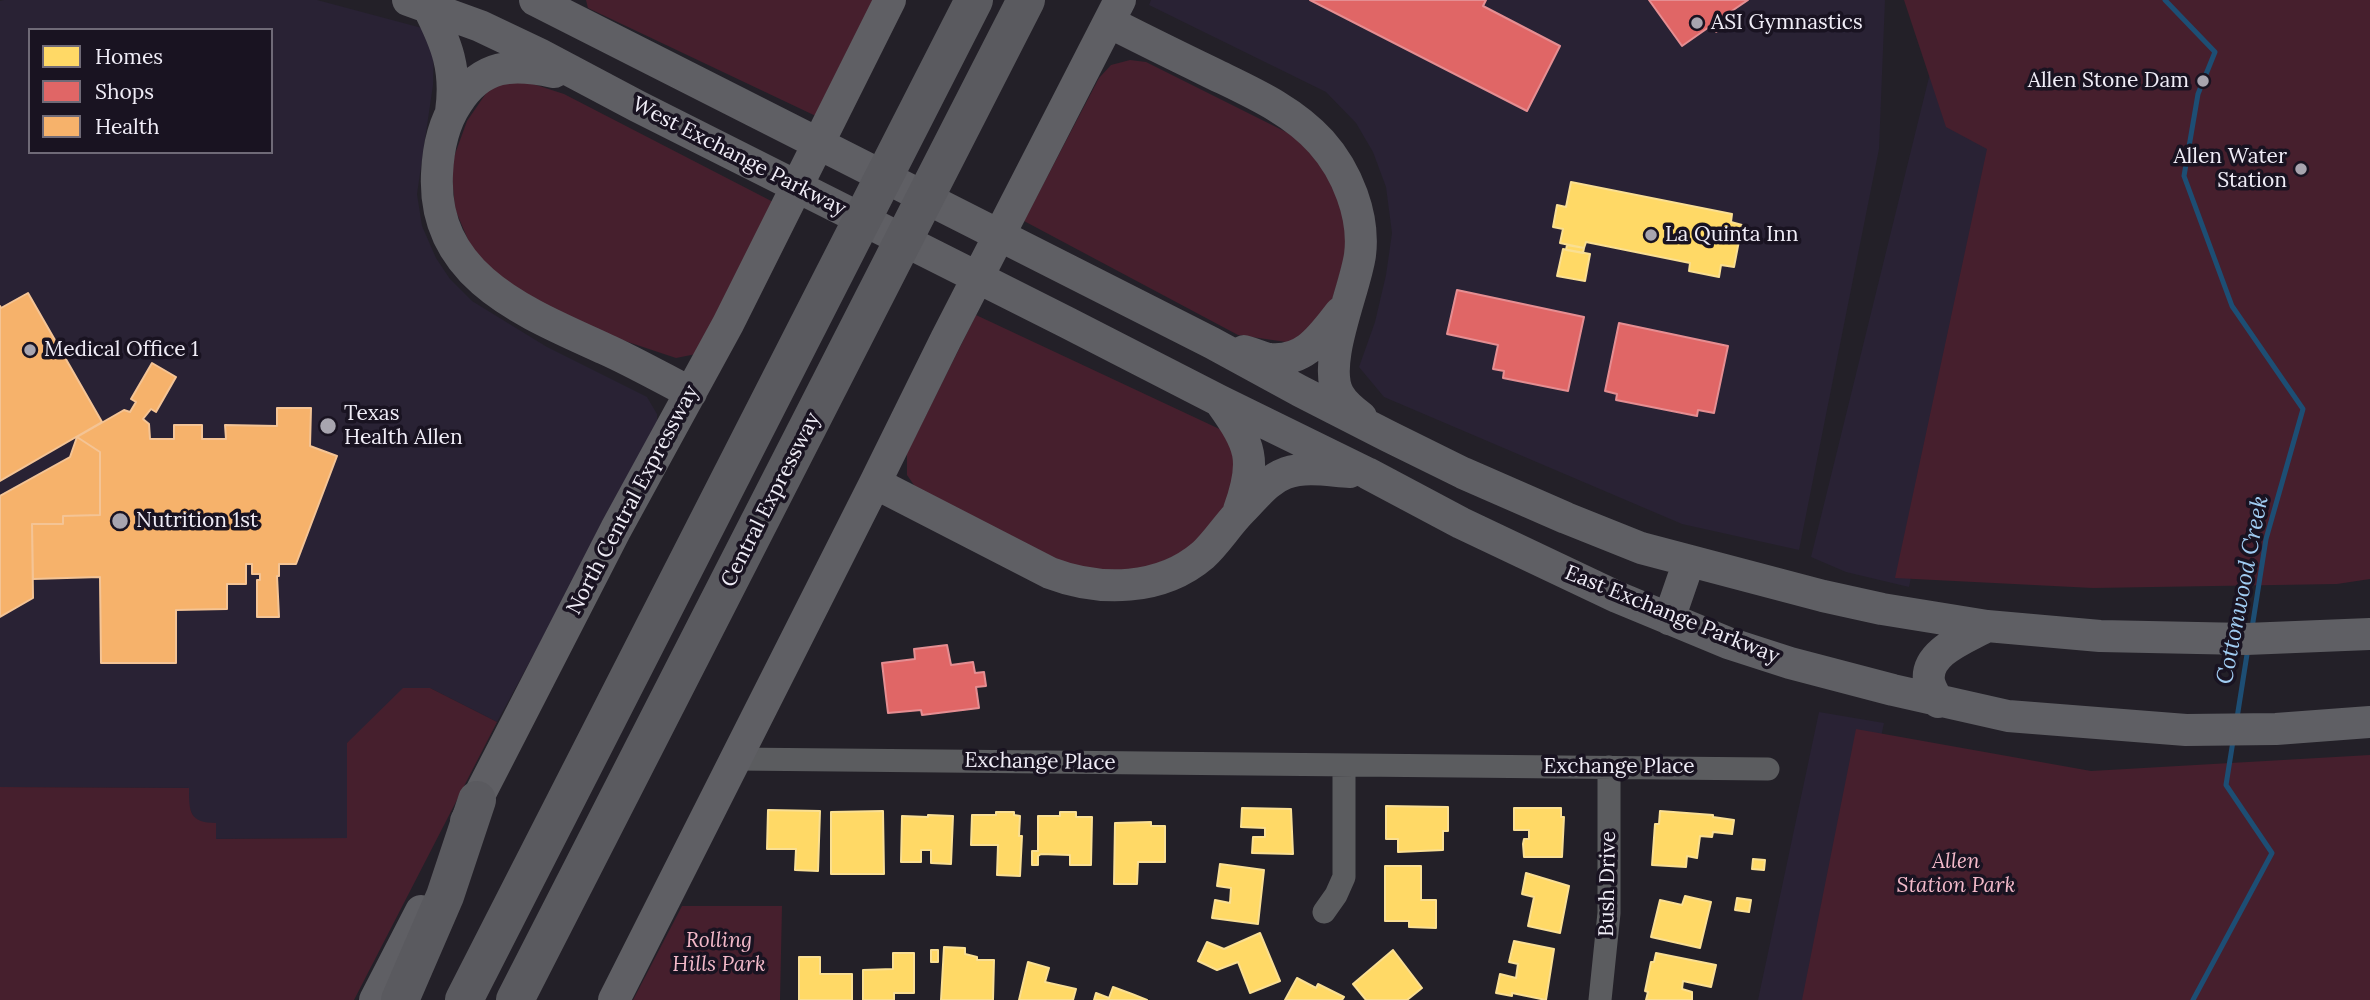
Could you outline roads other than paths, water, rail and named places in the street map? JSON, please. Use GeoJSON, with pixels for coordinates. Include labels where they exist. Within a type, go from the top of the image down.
{"type":"FeatureCollection","features":[{"type":"Feature","properties":{"kind":"highway"},"geometry":{"type":"LineString","coordinates":[[464,1000],[974,0]]}},
{"type":"Feature","properties":{"kind":"highway","name":"Central Expressway"},"geometry":{"type":"LineString","coordinates":[[515,1000],[1026,0]]}},
{"type":"Feature","properties":{"kind":"highway"},"geometry":{"type":"LineString","coordinates":[[400,1000],[445,896],[477,800]]}},
{"type":"Feature","properties":{"kind":"main road"},"geometry":{"type":"LineString","coordinates":[[535,0],[571,9],[755,113],[1212,343],[1388,436],[1463,473],[1641,548],[1882,609],[1987,626],[2099,636],[2246,639],[2363,635]]}},
{"type":"Feature","properties":{"kind":"main road","name":"North Central Expressway"},"geometry":{"type":"LineString","coordinates":[[375,1000],[616,529],[691,393],[783,216],[890,0]]}},
{"type":"Feature","properties":{"kind":"main road"},"geometry":{"type":"LineString","coordinates":[[418,3],[444,40],[452,68],[454,90],[438,160],[436,187],[440,214],[449,240],[492,291],[538,318],[691,393]]}},
{"type":"Feature","properties":{"kind":"main road","name":"West Exchange Parkway"},"geometry":{"type":"LineString","coordinates":[[418,3],[480,26],[1066,322]]}},
{"type":"Feature","properties":{"kind":"main road"},"geometry":{"type":"LineString","coordinates":[[614,1000],[946,339],[1115,11],[1288,112],[1322,143],[1337,162],[1352,194],[1359,220],[1360,254],[1335,353],[1333,376],[1339,395],[1349,408],[1388,436]]}},
{"type":"Feature","properties":{"kind":"main road"},"geometry":{"type":"LineString","coordinates":[[451,112],[466,89],[485,73],[508,66],[543,69],[582,77]]}},
{"type":"Feature","properties":{"kind":"main road"},"geometry":{"type":"LineString","coordinates":[[1212,343],[1269,359],[1289,358],[1305,352],[1318,342],[1349,301]]}},
{"type":"Feature","properties":{"kind":"main road","name":"East Exchange Parkway"},"geometry":{"type":"LineString","coordinates":[[1066,322],[1461,523],[1669,619],[1728,643],[1790,663],[1938,702],[2008,716],[2101,725],[2199,730],[2276,729],[2367,723]]}},
{"type":"Feature","properties":{"kind":"main road"},"geometry":{"type":"LineString","coordinates":[[1220,401],[1245,442],[1249,462],[1250,477],[1238,515]]}},
{"type":"Feature","properties":{"kind":"main road"},"geometry":{"type":"LineString","coordinates":[[875,484],[1050,573],[1098,586],[1150,581],[1186,567],[1204,554],[1260,489],[1274,478],[1288,472],[1308,469],[1367,473]]}},
{"type":"Feature","properties":{"kind":"main road"},"geometry":{"type":"LineString","coordinates":[[1669,619],[1689,561]]}},
{"type":"Feature","properties":{"kind":"main road"},"geometry":{"type":"LineString","coordinates":[[1938,702],[1929,684],[1929,671],[1935,658],[1987,626]]}},
{"type":"Feature","properties":{"kind":"street","name":"Exchange Place"},"geometry":{"type":"LineString","coordinates":[[735,759],[1768,769]]}},
{"type":"Feature","properties":{"kind":"street"},"geometry":{"type":"LineString","coordinates":[[1324,912],[1344,877],[1344,765]]}},
{"type":"Feature","properties":{"kind":"street","name":"Bush Drive"},"geometry":{"type":"LineString","coordinates":[[1600,1000],[1609,913],[1609,767]]}},
{"type":"Feature","properties":{"kind":"waterway","name":"Cottonwood Creek"},"geometry":{"type":"LineString","coordinates":[[2165,0],[2215,52],[2198,94],[2184,176],[2232,306],[2303,409],[2266,539],[2252,628]]}},
{"type":"Feature","properties":{"kind":"waterway","name":"Cottonwood Creek"},"geometry":{"type":"LineString","coordinates":[[2237,718],[2248,648]]}},
{"type":"Feature","properties":{"kind":"waterway","name":"Cottonwood Creek"},"geometry":{"type":"LineString","coordinates":[[2193,1000],[2272,853],[2226,785],[2233,741]]}},
{"type":"Feature","properties":{"kind":"place","name":"ASI Gymnastics"},"geometry":{"type":"Point","coordinates":[1697,23]}},
{"type":"Feature","properties":{"kind":"place","name":"Allen Stone Dam"},"geometry":{"type":"Point","coordinates":[2203,81]}},
{"type":"Feature","properties":{"kind":"place","name":"Allen Water Station"},"geometry":{"type":"Point","coordinates":[2301,169]}},
{"type":"Feature","properties":{"kind":"place","name":"La Quinta Inn"},"geometry":{"type":"Point","coordinates":[1651,235]}},
{"type":"Feature","properties":{"kind":"place","name":"Medical Office 1"},"geometry":{"type":"Point","coordinates":[30,350]}},
{"type":"Feature","properties":{"kind":"place","name":"Texas Health Allen"},"geometry":{"type":"Point","coordinates":[328,426]}},
{"type":"Feature","properties":{"kind":"place","name":"Nutrition 1st"},"geometry":{"type":"Point","coordinates":[120,521]}},
{"type":"Feature","properties":{"kind":"park label","name":"Allen Station Park"},"geometry":{"type":"Point","coordinates":[1956,874]}},
{"type":"Feature","properties":{"kind":"park label","name":"Rolling Hills Park"},"geometry":{"type":"Point","coordinates":[719,953]}}]}
